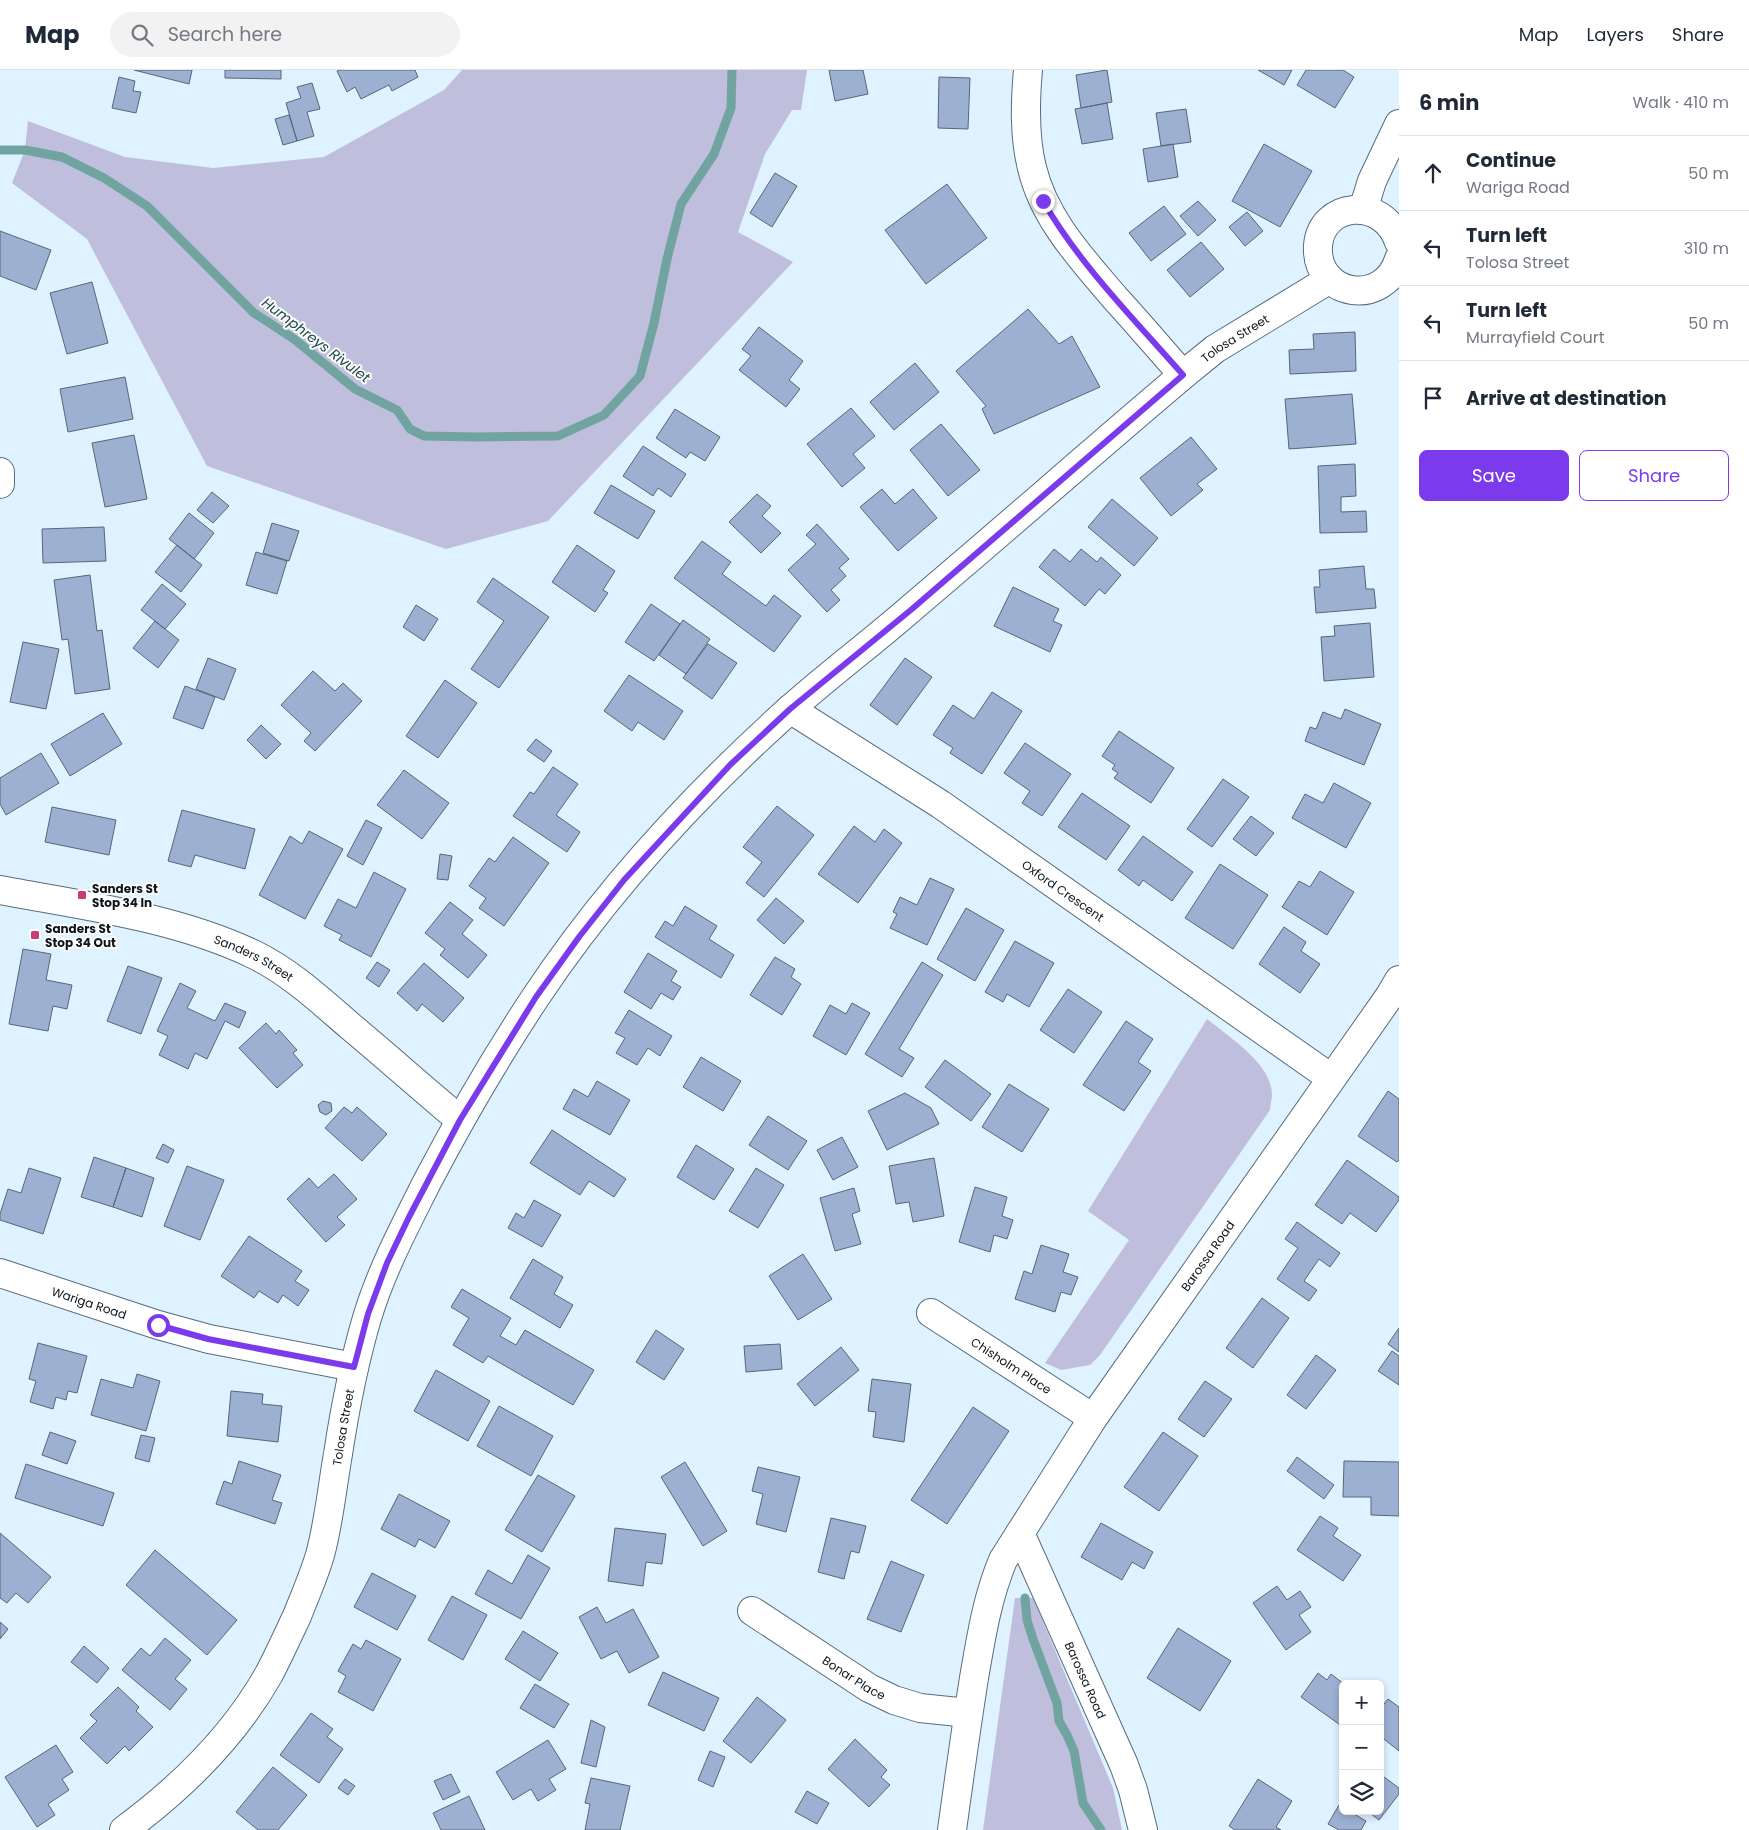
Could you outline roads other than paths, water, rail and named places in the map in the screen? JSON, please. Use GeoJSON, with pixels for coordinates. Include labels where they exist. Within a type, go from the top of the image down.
{"type":"FeatureCollection","features":[{"type":"Feature","properties":{"kind":"street"},"geometry":{"type":"LineString","coordinates":[[1028,70],[1025,100],[1026,134],[1032,169],[1043,201],[1078,255],[1183,375]]}},
{"type":"Feature","properties":{"kind":"street"},"geometry":{"type":"LineString","coordinates":[[1363,210],[1372,181],[1399,124]]}},
{"type":"Feature","properties":{"kind":"street"},"geometry":{"type":"LineString","coordinates":[[1395,278],[1366,291],[1353,291],[1340,286],[1330,279],[1322,269],[1318,244],[1329,222],[1339,214],[1351,210],[1376,213],[1387,220],[1395,231],[1399,242]]}},
{"type":"Feature","properties":{"kind":"street","name":"Tolosa Street"},"geometry":{"type":"LineString","coordinates":[[124,1830],[148,1813],[215,1748],[244,1712],[268,1676],[304,1599],[319,1558],[327,1523],[354,1367],[368,1314],[387,1263],[460,1120],[536,997],[590,923],[624,880],[675,823],[730,765],[790,709],[912,609],[1215,349],[1330,279]]}},
{"type":"Feature","properties":{"kind":"street"},"geometry":{"type":"LineString","coordinates":[[0,472],[0,484]]}},
{"type":"Feature","properties":{"kind":"street","name":"Oxford Crescent"},"geometry":{"type":"LineString","coordinates":[[790,709],[940,804],[1332,1078]]}},
{"type":"Feature","properties":{"kind":"street","name":"Sanders Street"},"geometry":{"type":"LineString","coordinates":[[0,890],[136,916],[208,936],[254,954],[285,972],[460,1120]]}},
{"type":"Feature","properties":{"kind":"street","name":"Barossa Road"},"geometry":{"type":"LineString","coordinates":[[952,1830],[981,1634],[994,1583],[1004,1560],[1093,1418],[1390,997],[1399,980]]}},
{"type":"Feature","properties":{"kind":"street","name":"Wariga Road"},"geometry":{"type":"LineString","coordinates":[[0,1273],[158,1325],[208,1339],[354,1367]]}},
{"type":"Feature","properties":{"kind":"street","name":"Chisholm Place"},"geometry":{"type":"LineString","coordinates":[[930,1313],[1093,1418]]}},
{"type":"Feature","properties":{"kind":"street","name":"Barossa Road"},"geometry":{"type":"LineString","coordinates":[[1020,1533],[1124,1765],[1133,1790],[1143,1830]]}},
{"type":"Feature","properties":{"kind":"street","name":"Bonar Place"},"geometry":{"type":"LineString","coordinates":[[752,1612],[878,1692],[920,1708],[968,1713]]}},
{"type":"Feature","properties":{"kind":"waterway","name":"Humphreys Rivulet"},"geometry":{"type":"LineString","coordinates":[[0,150],[25,150],[62,157],[104,178],[147,206],[254,313],[294,339],[355,389],[397,410],[410,429],[424,436],[558,436],[604,415],[640,376],[681,204],[714,154],[731,108],[732,70]]}},
{"type":"Feature","properties":{"kind":"waterway"},"geometry":{"type":"LineString","coordinates":[[1025,1598],[1027,1620],[1057,1703],[1059,1721],[1074,1751],[1083,1803],[1101,1830]]}},
{"type":"Feature","properties":{"kind":"place","name":"Sanders St Stop 34 In"},"geometry":{"type":"Point","coordinates":[82,895]}},
{"type":"Feature","properties":{"kind":"place","name":"Sanders St Stop 34 Out"},"geometry":{"type":"Point","coordinates":[35,935]}}]}
